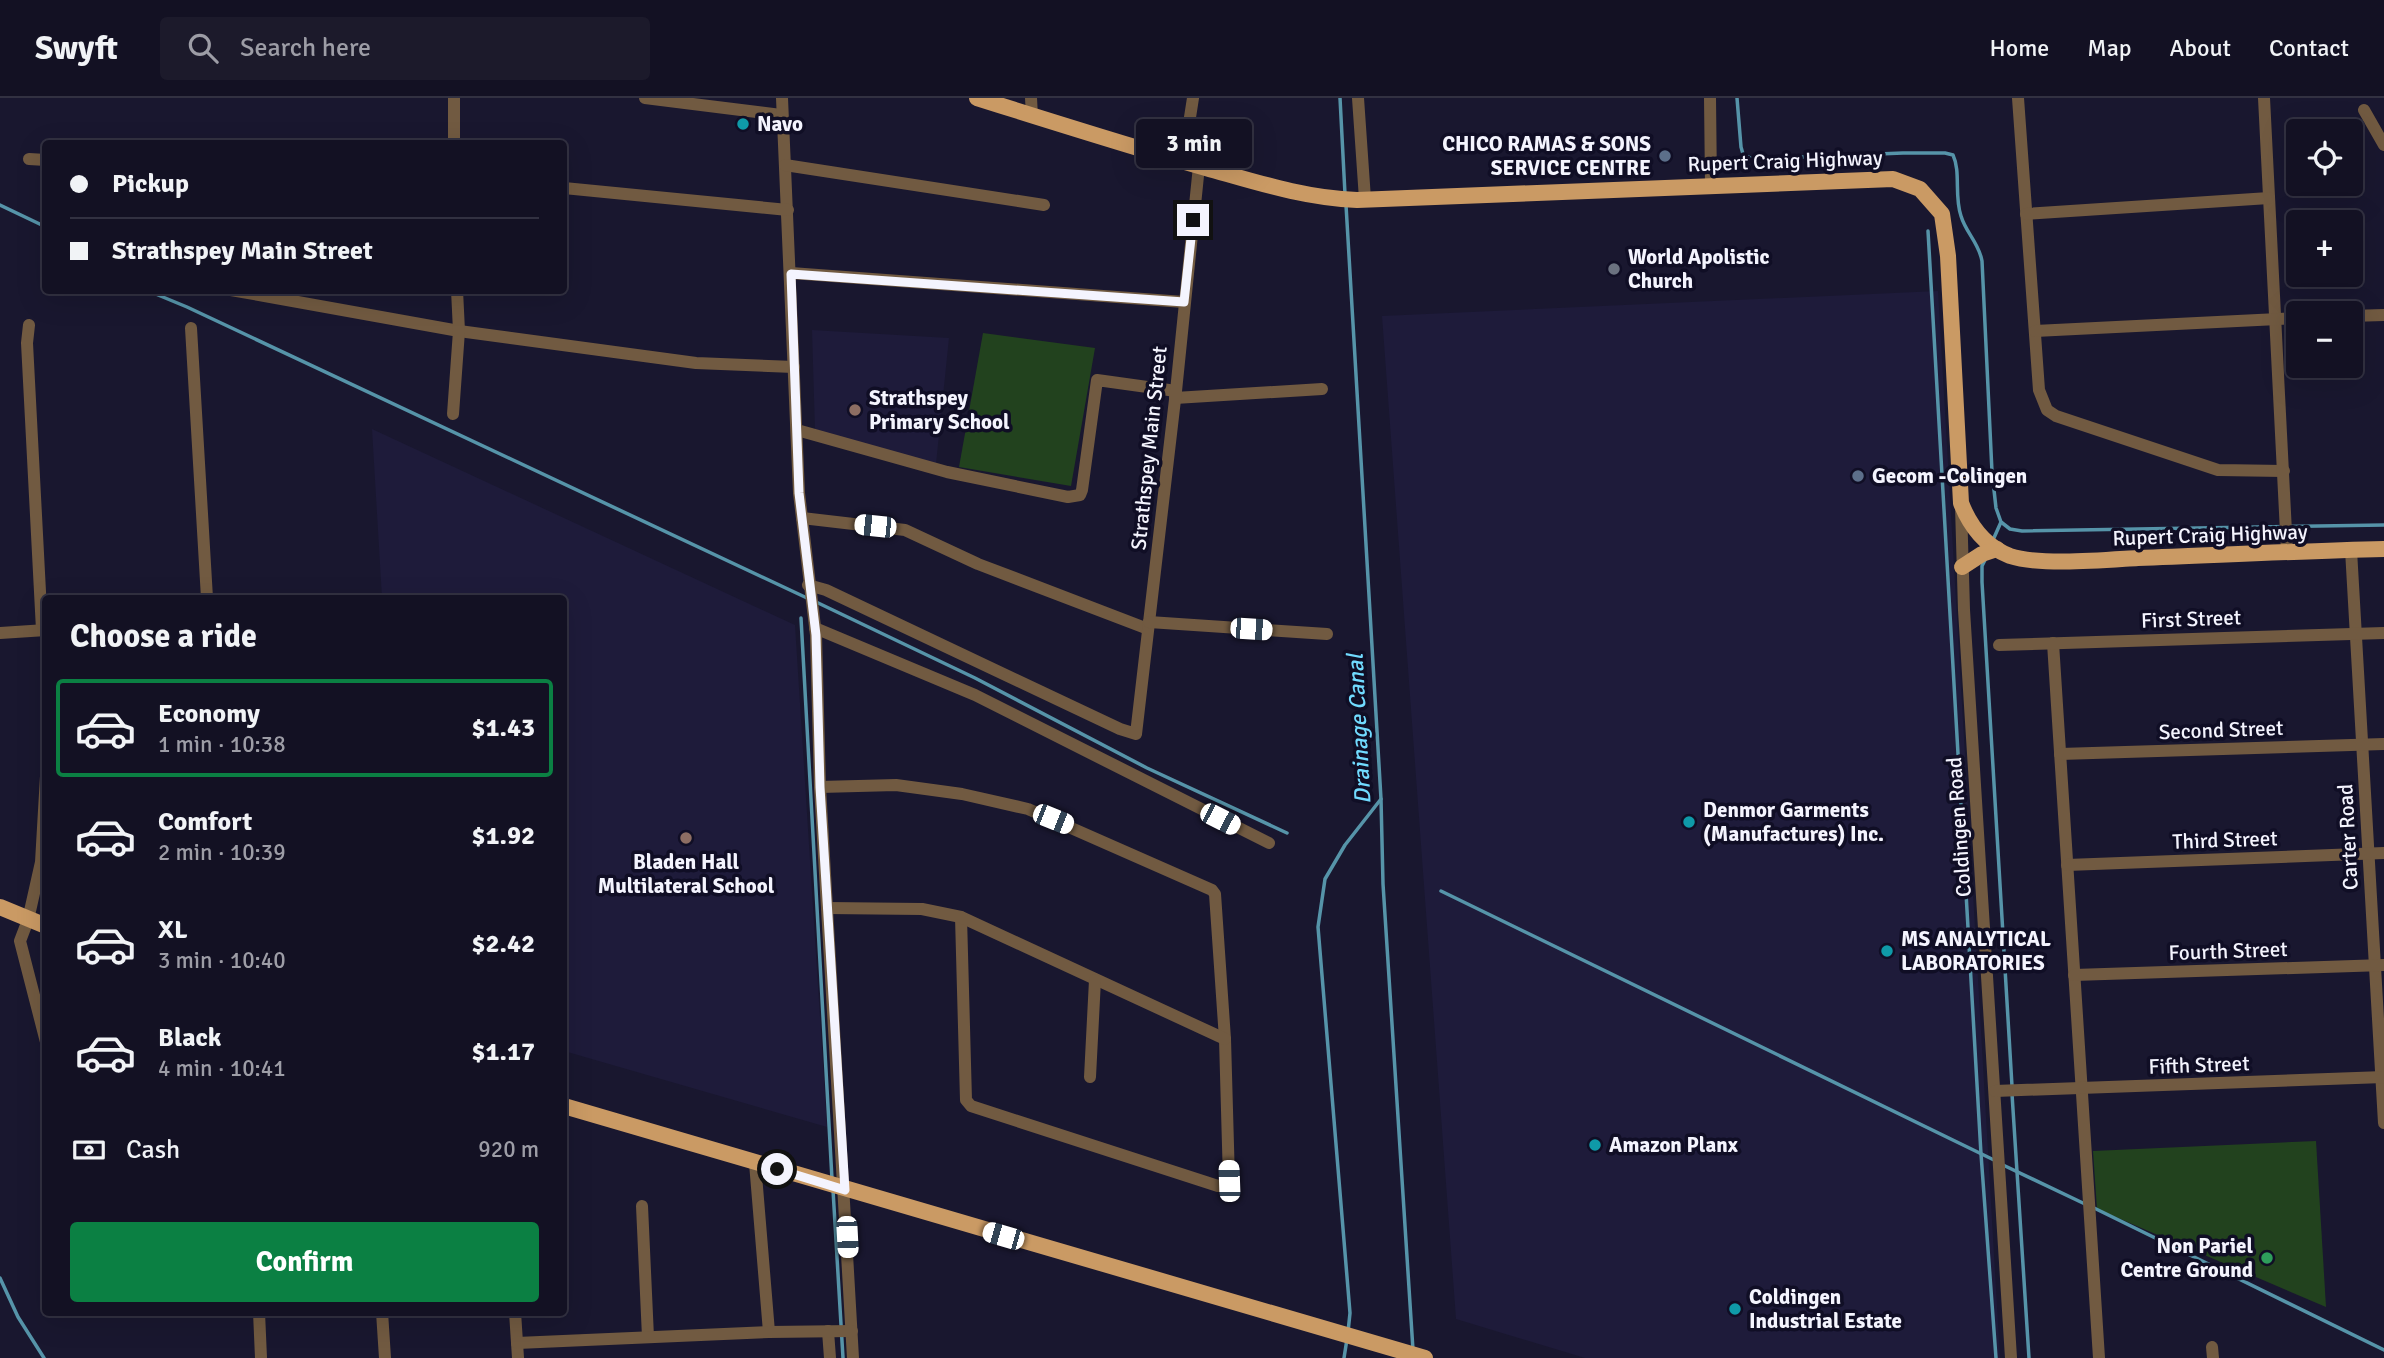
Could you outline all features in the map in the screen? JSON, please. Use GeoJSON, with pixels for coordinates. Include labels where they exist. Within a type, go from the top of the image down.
{"type":"FeatureCollection","features":[{"type":"Feature","properties":{"kind":"main road","name":"Rupert Craig Highway"},"geometry":{"type":"LineString","coordinates":[[976,98],[1191,164],[1329,199],[1361,200],[1893,179],[1920,189],[1942,214],[1948,256],[1961,503],[1976,530],[1997,549],[2026,559],[2082,561],[2384,549]]}},
{"type":"Feature","properties":{"kind":"main road"},"geometry":{"type":"LineString","coordinates":[[1962,567],[1982,554],[1997,549]]}},
{"type":"Feature","properties":{"kind":"main road"},"geometry":{"type":"LineString","coordinates":[[0,906],[42,925]]}},
{"type":"Feature","properties":{"kind":"main road"},"geometry":{"type":"LineString","coordinates":[[567,1107],[1424,1358]]}},
{"type":"Feature","properties":{"kind":"street"},"geometry":{"type":"LineString","coordinates":[[454,98],[454,140]]}},
{"type":"Feature","properties":{"kind":"street"},"geometry":{"type":"LineString","coordinates":[[645,98],[781,115]]}},
{"type":"Feature","properties":{"kind":"street"},"geometry":{"type":"LineString","coordinates":[[782,98],[797,430],[808,585],[815,628],[820,787],[853,1358]]}},
{"type":"Feature","properties":{"kind":"street"},"geometry":{"type":"LineString","coordinates":[[1031,98],[1032,116]]}},
{"type":"Feature","properties":{"kind":"street","name":"Strathspey Main Street"},"geometry":{"type":"LineString","coordinates":[[808,585],[826,590],[1120,729],[1136,734],[1176,394],[1184,302],[1193,98]]}},
{"type":"Feature","properties":{"kind":"street"},"geometry":{"type":"LineString","coordinates":[[1358,98],[1361,200]]}},
{"type":"Feature","properties":{"kind":"street"},"geometry":{"type":"LineString","coordinates":[[1710,98],[1711,185]]}},
{"type":"Feature","properties":{"kind":"street"},"geometry":{"type":"LineString","coordinates":[[2018,98],[2041,400],[2047,410],[2218,470],[2284,471]]}},
{"type":"Feature","properties":{"kind":"street"},"geometry":{"type":"LineString","coordinates":[[2264,98],[2287,552]]}},
{"type":"Feature","properties":{"kind":"street"},"geometry":{"type":"LineString","coordinates":[[2364,110],[2384,145]]}},
{"type":"Feature","properties":{"kind":"street"},"geometry":{"type":"LineString","coordinates":[[29,159],[42,160]]}},
{"type":"Feature","properties":{"kind":"street"},"geometry":{"type":"LineString","coordinates":[[785,165],[1044,205]]}},
{"type":"Feature","properties":{"kind":"street"},"geometry":{"type":"LineString","coordinates":[[567,188],[788,210]]}},
{"type":"Feature","properties":{"kind":"street"},"geometry":{"type":"LineString","coordinates":[[2026,214],[2269,198]]}},
{"type":"Feature","properties":{"kind":"street"},"geometry":{"type":"LineString","coordinates":[[791,274],[1184,302]]}},
{"type":"Feature","properties":{"kind":"street"},"geometry":{"type":"LineString","coordinates":[[253,294],[458,331],[696,363],[794,367]]}},
{"type":"Feature","properties":{"kind":"street"},"geometry":{"type":"LineString","coordinates":[[453,414],[458,331],[457,294]]}},
{"type":"Feature","properties":{"kind":"street"},"geometry":{"type":"LineString","coordinates":[[2363,316],[2384,315]]}},
{"type":"Feature","properties":{"kind":"street"},"geometry":{"type":"LineString","coordinates":[[2035,331],[2286,319]]}},
{"type":"Feature","properties":{"kind":"street"},"geometry":{"type":"LineString","coordinates":[[29,326],[27,343],[42,596]]}},
{"type":"Feature","properties":{"kind":"street"},"geometry":{"type":"LineString","coordinates":[[191,328],[207,595]]}},
{"type":"Feature","properties":{"kind":"street"},"geometry":{"type":"LineString","coordinates":[[797,430],[947,472],[1069,497],[1080,495],[1082,490],[1097,380],[1176,394],[1322,389]]}},
{"type":"Feature","properties":{"kind":"street","name":"Coldingen Road"},"geometry":{"type":"LineString","coordinates":[[1961,503],[1962,567],[2005,1091],[2011,1358]]}},
{"type":"Feature","properties":{"kind":"street"},"geometry":{"type":"LineString","coordinates":[[802,518],[905,530],[978,564],[1148,626],[1327,634]]}},
{"type":"Feature","properties":{"kind":"street","name":"Carter Road"},"geometry":{"type":"LineString","coordinates":[[2351,550],[2368,853],[2379,965],[2384,1122]]}},
{"type":"Feature","properties":{"kind":"street"},"geometry":{"type":"LineString","coordinates":[[815,628],[975,695],[1269,843]]}},
{"type":"Feature","properties":{"kind":"street"},"geometry":{"type":"LineString","coordinates":[[0,633],[42,630]]}},
{"type":"Feature","properties":{"kind":"street","name":"First Street"},"geometry":{"type":"LineString","coordinates":[[1999,645],[2384,633]]}},
{"type":"Feature","properties":{"kind":"street"},"geometry":{"type":"LineString","coordinates":[[2053,643],[2099,1358]]}},
{"type":"Feature","properties":{"kind":"street","name":"Second Street"},"geometry":{"type":"LineString","coordinates":[[2060,754],[2384,744]]}},
{"type":"Feature","properties":{"kind":"street"},"geometry":{"type":"LineString","coordinates":[[820,787],[896,785],[962,794],[1028,809],[1212,890],[1215,894],[1225,1038],[1229,1181],[1218,1186],[971,1106],[966,1100],[961,917]]}},
{"type":"Feature","properties":{"kind":"street","name":"Third Street"},"geometry":{"type":"LineString","coordinates":[[2067,865],[2384,853]]}},
{"type":"Feature","properties":{"kind":"street"},"geometry":{"type":"LineString","coordinates":[[42,866],[20,941],[42,1026]]}},
{"type":"Feature","properties":{"kind":"street"},"geometry":{"type":"LineString","coordinates":[[827,908],[922,909],[961,917],[1225,1038]]}},
{"type":"Feature","properties":{"kind":"street","name":"Fourth Street"},"geometry":{"type":"LineString","coordinates":[[2074,975],[2379,965]]}},
{"type":"Feature","properties":{"kind":"street"},"geometry":{"type":"LineString","coordinates":[[1090,1077],[1095,980]]}},
{"type":"Feature","properties":{"kind":"street","name":"Fifth Street"},"geometry":{"type":"LineString","coordinates":[[2005,1091],[2383,1077]]}},
{"type":"Feature","properties":{"kind":"street"},"geometry":{"type":"LineString","coordinates":[[755,1163],[769,1332]]}},
{"type":"Feature","properties":{"kind":"street"},"geometry":{"type":"LineString","coordinates":[[642,1206],[648,1337]]}},
{"type":"Feature","properties":{"kind":"street"},"geometry":{"type":"LineString","coordinates":[[259,1316],[261,1358]]}},
{"type":"Feature","properties":{"kind":"street"},"geometry":{"type":"LineString","coordinates":[[382,1316],[385,1358]]}},
{"type":"Feature","properties":{"kind":"street"},"geometry":{"type":"LineString","coordinates":[[515,1316],[518,1358]]}},
{"type":"Feature","properties":{"kind":"street"},"geometry":{"type":"LineString","coordinates":[[828,1331],[830,1358]]}},
{"type":"Feature","properties":{"kind":"street"},"geometry":{"type":"LineString","coordinates":[[517,1343],[852,1331]]}},
{"type":"Feature","properties":{"kind":"shaded area"},"geometry":{"type":"Polygon","coordinates":[[[1938,291],[2000,1358],[1585,1358],[1456,1319],[1382,316],[1938,291]]]}},
{"type":"Feature","properties":{"kind":"shaded area","name":"Strathspey Primary School"},"geometry":{"type":"Polygon","coordinates":[[[812,330],[949,338],[936,464],[815,431],[812,330]]]}},
{"type":"Feature","properties":{"kind":"shaded area","name":"Bladen Hall Multilateral School"},"geometry":{"type":"Polygon","coordinates":[[[372,429],[795,625],[827,1127],[567,1052],[567,595],[382,595],[372,429]]]}},
{"type":"Feature","properties":{"kind":"green space"},"geometry":{"type":"Polygon","coordinates":[[[983,333],[1095,348],[1071,486],[959,467],[983,333]]]}},
{"type":"Feature","properties":{"kind":"green space","name":"Non Pariel Centre Ground"},"geometry":{"type":"Polygon","coordinates":[[[2316,1141],[2326,1307],[2097,1209],[2093,1151],[2316,1141]]]}},
{"type":"Feature","properties":{"kind":"waterway","name":"Drainage Canal"},"geometry":{"type":"LineString","coordinates":[[1340,98],[1345,194]]}},
{"type":"Feature","properties":{"kind":"waterway"},"geometry":{"type":"LineString","coordinates":[[1737,98],[1741,147],[1743,154],[1752,159],[1903,153],[1953,155],[1957,169],[1961,216],[1982,261],[1992,472],[1996,508],[2001,522],[2010,529],[2022,531],[2384,525]]}},
{"type":"Feature","properties":{"kind":"waterway"},"geometry":{"type":"LineString","coordinates":[[0,205],[42,225]]}},
{"type":"Feature","properties":{"kind":"waterway","name":"Drainage Canal"},"geometry":{"type":"LineString","coordinates":[[1346,205],[1381,799],[1383,884],[1413,1350]]}},
{"type":"Feature","properties":{"kind":"waterway"},"geometry":{"type":"LineString","coordinates":[[1928,231],[1981,1154],[1996,1358]]}},
{"type":"Feature","properties":{"kind":"waterway"},"geometry":{"type":"LineString","coordinates":[[156,294],[807,598]]}},
{"type":"Feature","properties":{"kind":"waterway"},"geometry":{"type":"LineString","coordinates":[[1993,540],[2001,522]]}},
{"type":"Feature","properties":{"kind":"waterway"},"geometry":{"type":"LineString","coordinates":[[1985,560],[1982,566],[1982,582],[2012,1086]]}},
{"type":"Feature","properties":{"kind":"waterway"},"geometry":{"type":"LineString","coordinates":[[814,601],[975,678],[1147,768],[1287,833]]}},
{"type":"Feature","properties":{"kind":"waterway"},"geometry":{"type":"LineString","coordinates":[[801,618],[832,1179]]}},
{"type":"Feature","properties":{"kind":"waterway"},"geometry":{"type":"LineString","coordinates":[[1348,1332],[1350,1313],[1318,927],[1325,879],[1345,845],[1381,799]]}},
{"type":"Feature","properties":{"kind":"waterway"},"geometry":{"type":"LineString","coordinates":[[1441,891],[1996,1161]]}},
{"type":"Feature","properties":{"kind":"waterway"},"geometry":{"type":"LineString","coordinates":[[2012,1094],[2029,1358]]}},
{"type":"Feature","properties":{"kind":"waterway"},"geometry":{"type":"LineString","coordinates":[[2003,1165],[2085,1204]]}},
{"type":"Feature","properties":{"kind":"waterway"},"geometry":{"type":"LineString","coordinates":[[833,1190],[843,1358]]}},
{"type":"Feature","properties":{"kind":"waterway"},"geometry":{"type":"LineString","coordinates":[[2092,1207],[2384,1350]]}},
{"type":"Feature","properties":{"kind":"waterway"},"geometry":{"type":"LineString","coordinates":[[0,1278],[18,1317],[44,1358]]}},
{"type":"Feature","properties":{"kind":"waterway"},"geometry":{"type":"LineString","coordinates":[[1344,1358],[1347,1339]]}},
{"type":"Feature","properties":{"kind":"place","name":"Navo"},"geometry":{"type":"Point","coordinates":[743,124]}},
{"type":"Feature","properties":{"kind":"place","name":"CHICO RAMAS & SONS SERVICE CENTRE"},"geometry":{"type":"Point","coordinates":[1665,156]}},
{"type":"Feature","properties":{"kind":"place","name":"World Apolistic Church"},"geometry":{"type":"Point","coordinates":[1614,269]}},
{"type":"Feature","properties":{"kind":"place","name":"Strathspey Primary School"},"geometry":{"type":"Point","coordinates":[855,410]}},
{"type":"Feature","properties":{"kind":"place","name":"Gecom -Colingen"},"geometry":{"type":"Point","coordinates":[1858,476]}},
{"type":"Feature","properties":{"kind":"place","name":"Denmor Garments (Manufactures) Inc."},"geometry":{"type":"Point","coordinates":[1689,822]}},
{"type":"Feature","properties":{"kind":"place","name":"Bladen Hall Multilateral School"},"geometry":{"type":"Point","coordinates":[686,838]}},
{"type":"Feature","properties":{"kind":"place","name":"MS ANALYTICAL LABORATORIES"},"geometry":{"type":"Point","coordinates":[1887,951]}},
{"type":"Feature","properties":{"kind":"place","name":"Amazon Planx"},"geometry":{"type":"Point","coordinates":[1595,1145]}},
{"type":"Feature","properties":{"kind":"place","name":"Non Pariel Centre Ground"},"geometry":{"type":"Point","coordinates":[2267,1258]}},
{"type":"Feature","properties":{"kind":"place","name":"Coldingen Industrial Estate"},"geometry":{"type":"Point","coordinates":[1735,1309]}},
{"type":"Feature","properties":{"kind":"route"},"geometry":{"type":"LineString","coordinates":[[777,1169],[845,1190],[820,787],[816,635],[799,493],[791,274],[1184,302],[1193,220]]}}]}
